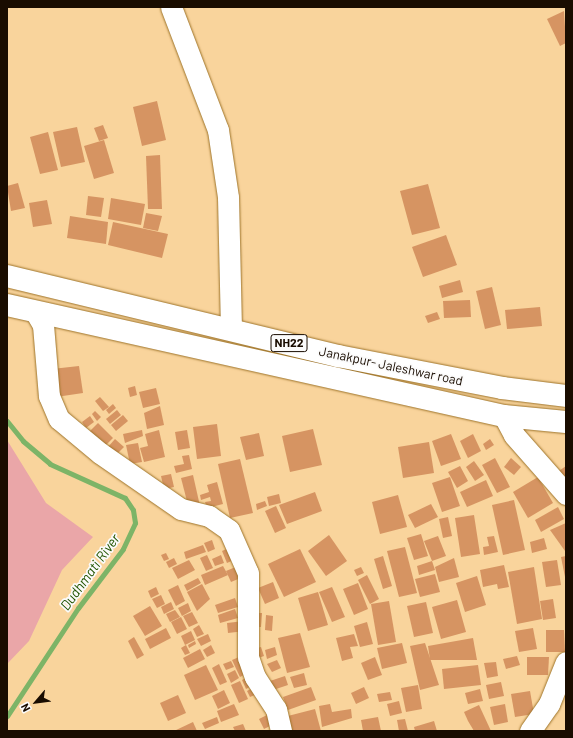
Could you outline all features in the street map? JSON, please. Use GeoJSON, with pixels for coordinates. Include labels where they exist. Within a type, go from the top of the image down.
{"type":"FeatureCollection","features":[{"type":"Feature","properties":{"kind":"highway","name":"Janakpur- Jaleshwar road"},"geometry":{"type":"LineString","coordinates":[[11,277],[231,328],[346,358],[502,388],[566,396]]}},
{"type":"Feature","properties":{"kind":"highway","name":"Janakpur- Jaleshwar road"},"geometry":{"type":"LineString","coordinates":[[9,305],[36,313],[504,416],[566,422]]}},
{"type":"Feature","properties":{"kind":"street"},"geometry":{"type":"LineString","coordinates":[[171,7],[218,130],[228,197],[231,328]]}},
{"type":"Feature","properties":{"kind":"street"},"geometry":{"type":"LineString","coordinates":[[36,313],[43,325],[49,396],[59,419],[100,453],[182,509],[209,516],[229,530],[248,572],[248,657],[255,677],[276,709],[281,731]]}},
{"type":"Feature","properties":{"kind":"street"},"geometry":{"type":"LineString","coordinates":[[504,416],[514,435],[566,494]]}},
{"type":"Feature","properties":{"kind":"street"},"geometry":{"type":"LineString","coordinates":[[530,731],[550,704],[566,662]]}},
{"type":"Feature","properties":{"kind":"shaded area"},"geometry":{"type":"Polygon","coordinates":[[[7,440],[46,503],[93,537],[62,570],[29,641],[7,664],[7,440]]]}},
{"type":"Feature","properties":{"kind":"building"},"geometry":{"type":"Polygon","coordinates":[[[564,11],[566,43],[560,46],[547,19],[564,11]]]}},
{"type":"Feature","properties":{"kind":"building"},"geometry":{"type":"Polygon","coordinates":[[[157,101],[166,140],[142,146],[133,107],[157,101]]]}},
{"type":"Feature","properties":{"kind":"building"},"geometry":{"type":"Polygon","coordinates":[[[103,125],[108,138],[99,141],[94,128],[103,125]]]}},
{"type":"Feature","properties":{"kind":"building"},"geometry":{"type":"Polygon","coordinates":[[[77,127],[85,162],[61,167],[53,132],[77,127]]]}},
{"type":"Feature","properties":{"kind":"building"},"geometry":{"type":"Polygon","coordinates":[[[48,132],[58,170],[40,174],[30,137],[48,132]]]}},
{"type":"Feature","properties":{"kind":"building"},"geometry":{"type":"Polygon","coordinates":[[[104,140],[114,173],[94,179],[84,146],[104,140]]]}},
{"type":"Feature","properties":{"kind":"building"},"geometry":{"type":"Polygon","coordinates":[[[160,155],[162,209],[148,209],[146,156],[160,155]]]}},
{"type":"Feature","properties":{"kind":"building"},"geometry":{"type":"Polygon","coordinates":[[[18,183],[25,208],[11,211],[7,186],[18,183]]]}},
{"type":"Feature","properties":{"kind":"building"},"geometry":{"type":"Polygon","coordinates":[[[428,184],[440,228],[412,235],[400,191],[428,184]]]}},
{"type":"Feature","properties":{"kind":"building"},"geometry":{"type":"Polygon","coordinates":[[[88,196],[104,198],[101,217],[86,215],[88,196]]]}},
{"type":"Feature","properties":{"kind":"building"},"geometry":{"type":"Polygon","coordinates":[[[111,198],[145,204],[141,225],[108,219],[111,198]]]}},
{"type":"Feature","properties":{"kind":"building"},"geometry":{"type":"Polygon","coordinates":[[[47,200],[52,224],[33,227],[29,203],[47,200]]]}},
{"type":"Feature","properties":{"kind":"building"},"geometry":{"type":"Polygon","coordinates":[[[146,213],[162,216],[158,231],[143,228],[146,213]]]}},
{"type":"Feature","properties":{"kind":"building"},"geometry":{"type":"Polygon","coordinates":[[[70,216],[108,222],[106,244],[67,238],[70,216]]]}},
{"type":"Feature","properties":{"kind":"building"},"geometry":{"type":"Polygon","coordinates":[[[113,222],[168,234],[162,258],[108,245],[113,222]]]}},
{"type":"Feature","properties":{"kind":"building"},"geometry":{"type":"Polygon","coordinates":[[[446,235],[457,265],[423,277],[412,247],[446,235]]]}},
{"type":"Feature","properties":{"kind":"building"},"geometry":{"type":"Polygon","coordinates":[[[460,280],[463,292],[442,298],[439,286],[460,280]]]}},
{"type":"Feature","properties":{"kind":"building"},"geometry":{"type":"Polygon","coordinates":[[[492,287],[501,325],[485,329],[476,291],[492,287]]]}},
{"type":"Feature","properties":{"kind":"building"},"geometry":{"type":"Polygon","coordinates":[[[470,300],[471,317],[444,318],[443,301],[470,300]]]}},
{"type":"Feature","properties":{"kind":"building"},"geometry":{"type":"Polygon","coordinates":[[[540,307],[542,326],[507,329],[505,310],[540,307]]]}},
{"type":"Feature","properties":{"kind":"building"},"geometry":{"type":"Polygon","coordinates":[[[437,312],[440,319],[428,323],[425,316],[437,312]]]}},
{"type":"Feature","properties":{"kind":"building"},"geometry":{"type":"Polygon","coordinates":[[[79,366],[83,393],[56,397],[52,369],[79,366]]]}},
{"type":"Feature","properties":{"kind":"building"},"geometry":{"type":"Polygon","coordinates":[[[135,386],[137,395],[130,397],[128,388],[135,386]]]}},
{"type":"Feature","properties":{"kind":"building"},"geometry":{"type":"Polygon","coordinates":[[[156,388],[160,404],[143,408],[139,392],[156,388]]]}},
{"type":"Feature","properties":{"kind":"building"},"geometry":{"type":"Polygon","coordinates":[[[100,397],[109,407],[103,411],[95,401],[100,397]]]}},
{"type":"Feature","properties":{"kind":"building"},"geometry":{"type":"Polygon","coordinates":[[[113,404],[116,408],[109,414],[106,410],[113,404]]]}},
{"type":"Feature","properties":{"kind":"building"},"geometry":{"type":"Polygon","coordinates":[[[160,406],[164,425],[147,429],[144,413],[160,406]]]}},
{"type":"Feature","properties":{"kind":"building"},"geometry":{"type":"Polygon","coordinates":[[[117,410],[121,415],[110,424],[106,419],[117,410]]]}},
{"type":"Feature","properties":{"kind":"building"},"geometry":{"type":"Polygon","coordinates":[[[95,411],[101,417],[97,421],[92,414],[95,411]]]}},
{"type":"Feature","properties":{"kind":"building"},"geometry":{"type":"Polygon","coordinates":[[[123,415],[128,421],[116,431],[111,425],[123,415]]]}},
{"type":"Feature","properties":{"kind":"building"},"geometry":{"type":"Polygon","coordinates":[[[90,416],[94,422],[86,428],[82,422],[90,416]]]}},
{"type":"Feature","properties":{"kind":"building"},"geometry":{"type":"Polygon","coordinates":[[[98,423],[113,438],[102,449],[87,434],[98,423]]]}},
{"type":"Feature","properties":{"kind":"building"},"geometry":{"type":"Polygon","coordinates":[[[217,424],[221,456],[197,459],[193,427],[217,424]]]}},
{"type":"Feature","properties":{"kind":"building"},"geometry":{"type":"Polygon","coordinates":[[[313,429],[322,465],[290,472],[282,436],[313,429]]]}},
{"type":"Feature","properties":{"kind":"building"},"geometry":{"type":"Polygon","coordinates":[[[142,430],[143,436],[125,443],[123,434],[142,430]]]}},
{"type":"Feature","properties":{"kind":"building"},"geometry":{"type":"Polygon","coordinates":[[[159,430],[165,457],[144,462],[140,448],[148,446],[145,434],[159,430]]]}},
{"type":"Feature","properties":{"kind":"building"},"geometry":{"type":"Polygon","coordinates":[[[187,430],[190,448],[178,450],[175,432],[187,430]]]}},
{"type":"Feature","properties":{"kind":"building"},"geometry":{"type":"Polygon","coordinates":[[[259,433],[264,456],[246,460],[240,437],[259,433]]]}},
{"type":"Feature","properties":{"kind":"building"},"geometry":{"type":"Polygon","coordinates":[[[451,434],[461,459],[441,466],[432,441],[451,434]]]}},
{"type":"Feature","properties":{"kind":"building"},"geometry":{"type":"Polygon","coordinates":[[[473,434],[481,451],[468,458],[460,441],[473,434]]]}},
{"type":"Feature","properties":{"kind":"building"},"geometry":{"type":"Polygon","coordinates":[[[115,439],[124,447],[117,454],[108,447],[115,439]]]}},
{"type":"Feature","properties":{"kind":"building"},"geometry":{"type":"Polygon","coordinates":[[[490,439],[494,445],[486,450],[483,444],[490,439]]]}},
{"type":"Feature","properties":{"kind":"building"},"geometry":{"type":"Polygon","coordinates":[[[429,442],[434,473],[403,478],[398,447],[429,442]]]}},
{"type":"Feature","properties":{"kind":"building"},"geometry":{"type":"Polygon","coordinates":[[[138,443],[142,462],[130,464],[126,445],[138,443]]]}},
{"type":"Feature","properties":{"kind":"building"},"geometry":{"type":"Polygon","coordinates":[[[189,455],[192,469],[176,473],[174,466],[184,464],[182,456],[189,455]]]}},
{"type":"Feature","properties":{"kind":"building"},"geometry":{"type":"Polygon","coordinates":[[[495,458],[510,487],[497,493],[482,465],[495,458]]]}},
{"type":"Feature","properties":{"kind":"building"},"geometry":{"type":"Polygon","coordinates":[[[511,458],[521,467],[514,475],[504,467],[511,458]]]}},
{"type":"Feature","properties":{"kind":"building"},"geometry":{"type":"Polygon","coordinates":[[[240,459],[253,513],[230,518],[218,464],[240,459]]]}},
{"type":"Feature","properties":{"kind":"building"},"geometry":{"type":"Polygon","coordinates":[[[474,461],[484,475],[475,481],[466,467],[474,461]]]}},
{"type":"Feature","properties":{"kind":"building"},"geometry":{"type":"Polygon","coordinates":[[[460,466],[468,481],[457,488],[448,472],[460,466]]]}},
{"type":"Feature","properties":{"kind":"building"},"geometry":{"type":"Polygon","coordinates":[[[566,466],[566,487],[556,473],[566,466]]]}},
{"type":"Feature","properties":{"kind":"building"},"geometry":{"type":"Polygon","coordinates":[[[171,474],[174,487],[164,489],[161,476],[171,474]]]}},
{"type":"Feature","properties":{"kind":"building"},"geometry":{"type":"Polygon","coordinates":[[[193,475],[200,506],[189,509],[181,478],[193,475]]]}},
{"type":"Feature","properties":{"kind":"building"},"geometry":{"type":"Polygon","coordinates":[[[450,477],[460,506],[442,512],[432,483],[450,477]]]}},
{"type":"Feature","properties":{"kind":"building"},"geometry":{"type":"Polygon","coordinates":[[[538,477],[553,503],[528,518],[513,492],[538,477]]]}},
{"type":"Feature","properties":{"kind":"building"},"geometry":{"type":"Polygon","coordinates":[[[486,480],[493,496],[467,507],[460,492],[486,480]]]}},
{"type":"Feature","properties":{"kind":"building"},"geometry":{"type":"Polygon","coordinates":[[[217,482],[223,504],[207,508],[205,502],[211,501],[210,497],[201,500],[200,495],[209,492],[207,485],[217,482]]]}},
{"type":"Feature","properties":{"kind":"building"},"geometry":{"type":"Polygon","coordinates":[[[315,492],[322,511],[287,524],[279,505],[315,492]]]}},
{"type":"Feature","properties":{"kind":"building"},"geometry":{"type":"Polygon","coordinates":[[[279,494],[281,503],[269,506],[267,497],[279,494]]]}},
{"type":"Feature","properties":{"kind":"building"},"geometry":{"type":"Polygon","coordinates":[[[398,495],[407,527],[380,534],[372,502],[398,495]]]}},
{"type":"Feature","properties":{"kind":"building"},"geometry":{"type":"Polygon","coordinates":[[[514,500],[525,550],[503,555],[492,505],[514,500]]]}},
{"type":"Feature","properties":{"kind":"building"},"geometry":{"type":"Polygon","coordinates":[[[265,501],[267,506],[257,510],[256,504],[265,501]]]}},
{"type":"Feature","properties":{"kind":"building"},"geometry":{"type":"Polygon","coordinates":[[[431,504],[438,517],[415,528],[408,515],[431,504]]]}},
{"type":"Feature","properties":{"kind":"building"},"geometry":{"type":"Polygon","coordinates":[[[276,506],[286,528],[275,533],[265,511],[276,506]]]}},
{"type":"Feature","properties":{"kind":"building"},"geometry":{"type":"Polygon","coordinates":[[[558,507],[564,519],[541,532],[535,520],[558,507]]]}},
{"type":"Feature","properties":{"kind":"building"},"geometry":{"type":"Polygon","coordinates":[[[474,515],[480,554],[461,557],[455,518],[474,515]]]}},
{"type":"Feature","properties":{"kind":"building"},"geometry":{"type":"Polygon","coordinates":[[[448,517],[452,536],[443,538],[439,519],[448,517]]]}},
{"type":"Feature","properties":{"kind":"building"},"geometry":{"type":"Polygon","coordinates":[[[566,523],[566,551],[565,551],[550,530],[566,523]]]}},
{"type":"Feature","properties":{"kind":"building"},"geometry":{"type":"Polygon","coordinates":[[[421,534],[428,556],[414,560],[407,538],[421,534]]]}},
{"type":"Feature","properties":{"kind":"building"},"geometry":{"type":"Polygon","coordinates":[[[329,535],[347,561],[326,576],[308,551],[329,535]]]}},
{"type":"Feature","properties":{"kind":"building"},"geometry":{"type":"Polygon","coordinates":[[[438,536],[446,556],[432,561],[424,541],[438,536]]]}},
{"type":"Feature","properties":{"kind":"building"},"geometry":{"type":"Polygon","coordinates":[[[494,536],[498,552],[484,555],[483,547],[489,546],[487,537],[494,536]]]}},
{"type":"Feature","properties":{"kind":"building"},"geometry":{"type":"Polygon","coordinates":[[[544,538],[547,549],[532,553],[530,542],[544,538]]]}},
{"type":"Feature","properties":{"kind":"building"},"geometry":{"type":"Polygon","coordinates":[[[212,540],[215,549],[208,552],[204,543],[212,540]]]}},
{"type":"Feature","properties":{"kind":"building"},"geometry":{"type":"Polygon","coordinates":[[[203,545],[206,552],[186,559],[184,552],[203,545]]]}},
{"type":"Feature","properties":{"kind":"building"},"geometry":{"type":"Polygon","coordinates":[[[233,546],[238,558],[227,563],[222,551],[233,546]]]}},
{"type":"Feature","properties":{"kind":"building"},"geometry":{"type":"Polygon","coordinates":[[[405,547],[417,593],[399,597],[387,551],[405,547]]]}},
{"type":"Feature","properties":{"kind":"building"},"geometry":{"type":"Polygon","coordinates":[[[300,549],[316,582],[284,597],[268,564],[300,549]]]}},
{"type":"Feature","properties":{"kind":"building"},"geometry":{"type":"Polygon","coordinates":[[[166,553],[169,559],[164,561],[161,555],[166,553]]]}},
{"type":"Feature","properties":{"kind":"building"},"geometry":{"type":"Polygon","coordinates":[[[207,555],[213,568],[206,571],[200,558],[207,555]]]}},
{"type":"Feature","properties":{"kind":"building"},"geometry":{"type":"Polygon","coordinates":[[[221,555],[224,563],[215,566],[212,559],[221,555]]]}},
{"type":"Feature","properties":{"kind":"building"},"geometry":{"type":"Polygon","coordinates":[[[383,556],[392,586],[383,589],[374,559],[383,556]]]}},
{"type":"Feature","properties":{"kind":"building"},"geometry":{"type":"Polygon","coordinates":[[[566,556],[566,577],[565,577],[561,557],[566,556]]]}},
{"type":"Feature","properties":{"kind":"building"},"geometry":{"type":"Polygon","coordinates":[[[174,558],[177,564],[169,568],[166,562],[174,558]]]}},
{"type":"Feature","properties":{"kind":"building"},"geometry":{"type":"Polygon","coordinates":[[[454,558],[459,577],[439,582],[435,567],[454,558]]]}},
{"type":"Feature","properties":{"kind":"building"},"geometry":{"type":"Polygon","coordinates":[[[189,560],[195,570],[178,579],[172,568],[189,560]]]}},
{"type":"Feature","properties":{"kind":"building"},"geometry":{"type":"Polygon","coordinates":[[[557,560],[561,585],[546,587],[542,562],[557,560]]]}},
{"type":"Feature","properties":{"kind":"building"},"geometry":{"type":"Polygon","coordinates":[[[432,561],[435,570],[419,575],[417,566],[432,561]]]}},
{"type":"Feature","properties":{"kind":"building"},"geometry":{"type":"Polygon","coordinates":[[[504,565],[509,587],[498,589],[497,584],[483,587],[480,570],[504,565]]]}},
{"type":"Feature","properties":{"kind":"building"},"geometry":{"type":"Polygon","coordinates":[[[223,566],[228,575],[205,585],[201,575],[223,566]]]}},
{"type":"Feature","properties":{"kind":"building"},"geometry":{"type":"Polygon","coordinates":[[[238,566],[243,577],[231,582],[226,571],[238,566]]]}},
{"type":"Feature","properties":{"kind":"building"},"geometry":{"type":"Polygon","coordinates":[[[361,567],[364,573],[357,576],[354,570],[361,567]]]}},
{"type":"Feature","properties":{"kind":"building"},"geometry":{"type":"Polygon","coordinates":[[[534,567],[542,619],[517,624],[508,572],[534,567]]]}},
{"type":"Feature","properties":{"kind":"building"},"geometry":{"type":"Polygon","coordinates":[[[435,574],[440,592],[420,597],[415,579],[435,574]]]}},
{"type":"Feature","properties":{"kind":"building"},"geometry":{"type":"Polygon","coordinates":[[[367,575],[379,599],[370,604],[358,580],[367,575]]]}},
{"type":"Feature","properties":{"kind":"building"},"geometry":{"type":"Polygon","coordinates":[[[477,576],[486,605],[465,612],[456,583],[477,576]]]}},
{"type":"Feature","properties":{"kind":"building"},"geometry":{"type":"Polygon","coordinates":[[[198,578],[201,583],[187,591],[184,585],[198,578]]]}},
{"type":"Feature","properties":{"kind":"building"},"geometry":{"type":"Polygon","coordinates":[[[273,582],[279,598],[265,604],[258,588],[273,582]]]}},
{"type":"Feature","properties":{"kind":"building"},"geometry":{"type":"Polygon","coordinates":[[[358,583],[368,609],[354,615],[343,589],[358,583]]]}},
{"type":"Feature","properties":{"kind":"building"},"geometry":{"type":"Polygon","coordinates":[[[202,584],[210,599],[197,611],[187,592],[202,584]]]}},
{"type":"Feature","properties":{"kind":"building"},"geometry":{"type":"Polygon","coordinates":[[[178,585],[185,601],[176,606],[168,590],[178,585]]]}},
{"type":"Feature","properties":{"kind":"building"},"geometry":{"type":"Polygon","coordinates":[[[156,587],[159,594],[151,598],[148,591],[156,587]]]}},
{"type":"Feature","properties":{"kind":"building"},"geometry":{"type":"Polygon","coordinates":[[[332,587],[345,617],[332,622],[319,592],[332,587]]]}},
{"type":"Feature","properties":{"kind":"building"},"geometry":{"type":"Polygon","coordinates":[[[318,592],[328,625],[308,631],[298,598],[318,592]]]}},
{"type":"Feature","properties":{"kind":"building"},"geometry":{"type":"Polygon","coordinates":[[[161,595],[165,604],[157,608],[152,599],[161,595]]]}},
{"type":"Feature","properties":{"kind":"building"},"geometry":{"type":"Polygon","coordinates":[[[235,598],[238,607],[218,613],[215,605],[235,598]]]}},
{"type":"Feature","properties":{"kind":"building"},"geometry":{"type":"Polygon","coordinates":[[[553,599],[556,618],[543,620],[540,601],[553,599]]]}},
{"type":"Feature","properties":{"kind":"building"},"geometry":{"type":"Polygon","coordinates":[[[457,600],[466,632],[441,639],[432,607],[457,600]]]}},
{"type":"Feature","properties":{"kind":"building"},"geometry":{"type":"Polygon","coordinates":[[[389,601],[396,642],[378,645],[371,604],[389,601]]]}},
{"type":"Feature","properties":{"kind":"building"},"geometry":{"type":"Polygon","coordinates":[[[171,602],[174,609],[164,614],[161,607],[171,602]]]}},
{"type":"Feature","properties":{"kind":"building"},"geometry":{"type":"Polygon","coordinates":[[[426,602],[433,633],[414,637],[407,606],[426,602]]]}},
{"type":"Feature","properties":{"kind":"building"},"geometry":{"type":"Polygon","coordinates":[[[188,603],[191,611],[182,616],[178,608],[188,603]]]}},
{"type":"Feature","properties":{"kind":"building"},"geometry":{"type":"Polygon","coordinates":[[[150,606],[162,626],[145,636],[133,616],[150,606]]]}},
{"type":"Feature","properties":{"kind":"building"},"geometry":{"type":"Polygon","coordinates":[[[235,609],[238,618],[220,623],[218,615],[235,609]]]}},
{"type":"Feature","properties":{"kind":"building"},"geometry":{"type":"Polygon","coordinates":[[[175,610],[180,617],[170,622],[166,614],[175,610]]]}},
{"type":"Feature","properties":{"kind":"building"},"geometry":{"type":"Polygon","coordinates":[[[192,612],[198,623],[189,627],[183,616],[192,612]]]}},
{"type":"Feature","properties":{"kind":"building"},"geometry":{"type":"Polygon","coordinates":[[[257,613],[262,613],[261,627],[256,627],[257,613]]]}},
{"type":"Feature","properties":{"kind":"building"},"geometry":{"type":"Polygon","coordinates":[[[266,615],[273,616],[272,631],[265,630],[266,615]]]}},
{"type":"Feature","properties":{"kind":"building"},"geometry":{"type":"Polygon","coordinates":[[[181,617],[187,629],[177,634],[171,622],[181,617]]]}},
{"type":"Feature","properties":{"kind":"building"},"geometry":{"type":"Polygon","coordinates":[[[244,621],[245,631],[228,633],[227,623],[244,621]]]}},
{"type":"Feature","properties":{"kind":"building"},"geometry":{"type":"Polygon","coordinates":[[[367,622],[373,644],[360,647],[354,626],[367,622]]]}},
{"type":"Feature","properties":{"kind":"building"},"geometry":{"type":"Polygon","coordinates":[[[199,625],[204,634],[197,637],[193,629],[199,625]]]}},
{"type":"Feature","properties":{"kind":"building"},"geometry":{"type":"Polygon","coordinates":[[[166,628],[171,638],[150,649],[145,639],[166,628]]]}},
{"type":"Feature","properties":{"kind":"building"},"geometry":{"type":"Polygon","coordinates":[[[533,628],[537,649],[519,652],[515,631],[533,628]]]}},
{"type":"Feature","properties":{"kind":"building"},"geometry":{"type":"Polygon","coordinates":[[[546,630],[564,630],[565,652],[546,652],[546,630]]]}},
{"type":"Feature","properties":{"kind":"building"},"geometry":{"type":"Polygon","coordinates":[[[191,631],[195,640],[185,645],[181,636],[191,631]]]}},
{"type":"Feature","properties":{"kind":"building"},"geometry":{"type":"Polygon","coordinates":[[[300,633],[310,667],[287,673],[278,638],[300,633]]]}},
{"type":"Feature","properties":{"kind":"building"},"geometry":{"type":"Polygon","coordinates":[[[208,634],[211,641],[201,646],[197,639],[208,634]]]}},
{"type":"Feature","properties":{"kind":"building"},"geometry":{"type":"Polygon","coordinates":[[[354,634],[358,646],[350,647],[353,658],[342,661],[336,638],[354,634]]]}},
{"type":"Feature","properties":{"kind":"building"},"geometry":{"type":"Polygon","coordinates":[[[134,637],[144,655],[137,659],[128,641],[134,637]]]}},
{"type":"Feature","properties":{"kind":"building"},"geometry":{"type":"Polygon","coordinates":[[[473,638],[477,660],[430,660],[428,646],[473,638]]]}},
{"type":"Feature","properties":{"kind":"building"},"geometry":{"type":"Polygon","coordinates":[[[195,641],[196,644],[189,648],[188,645],[195,641]]]}},
{"type":"Feature","properties":{"kind":"building"},"geometry":{"type":"Polygon","coordinates":[[[402,643],[407,663],[382,669],[377,648],[402,643]]]}},
{"type":"Feature","properties":{"kind":"building"},"geometry":{"type":"Polygon","coordinates":[[[425,643],[439,685],[420,690],[410,646],[425,643]]]}},
{"type":"Feature","properties":{"kind":"building"},"geometry":{"type":"Polygon","coordinates":[[[186,645],[190,653],[185,655],[181,648],[186,645]]]}},
{"type":"Feature","properties":{"kind":"building"},"geometry":{"type":"Polygon","coordinates":[[[211,645],[215,653],[207,657],[203,650],[211,645]]]}},
{"type":"Feature","properties":{"kind":"building"},"geometry":{"type":"Polygon","coordinates":[[[261,647],[264,656],[256,659],[253,649],[261,647]]]}},
{"type":"Feature","properties":{"kind":"building"},"geometry":{"type":"Polygon","coordinates":[[[275,647],[277,655],[267,659],[265,650],[275,647]]]}},
{"type":"Feature","properties":{"kind":"building"},"geometry":{"type":"Polygon","coordinates":[[[200,649],[205,659],[188,668],[183,658],[200,649]]]}},
{"type":"Feature","properties":{"kind":"building"},"geometry":{"type":"Polygon","coordinates":[[[517,656],[520,665],[506,669],[503,659],[517,656]]]}},
{"type":"Feature","properties":{"kind":"building"},"geometry":{"type":"Polygon","coordinates":[[[239,657],[248,673],[240,677],[232,660],[239,657]]]}},
{"type":"Feature","properties":{"kind":"building"},"geometry":{"type":"Polygon","coordinates":[[[375,657],[382,675],[368,680],[361,663],[375,657]]]}},
{"type":"Feature","properties":{"kind":"building"},"geometry":{"type":"Polygon","coordinates":[[[527,657],[549,657],[548,675],[527,675],[527,657]]]}},
{"type":"Feature","properties":{"kind":"building"},"geometry":{"type":"Polygon","coordinates":[[[277,660],[281,668],[272,672],[267,664],[277,660]]]}},
{"type":"Feature","properties":{"kind":"building"},"geometry":{"type":"Polygon","coordinates":[[[231,661],[234,667],[226,670],[223,664],[231,661]]]}},
{"type":"Feature","properties":{"kind":"building"},"geometry":{"type":"Polygon","coordinates":[[[496,662],[498,676],[487,678],[484,663],[496,662]]]}},
{"type":"Feature","properties":{"kind":"building"},"geometry":{"type":"Polygon","coordinates":[[[219,664],[227,682],[220,685],[212,668],[219,664]]]}},
{"type":"Feature","properties":{"kind":"building"},"geometry":{"type":"Polygon","coordinates":[[[206,665],[218,690],[195,700],[184,675],[206,665]]]}},
{"type":"Feature","properties":{"kind":"building"},"geometry":{"type":"Polygon","coordinates":[[[478,665],[481,685],[444,689],[442,669],[478,665]]]}},
{"type":"Feature","properties":{"kind":"building"},"geometry":{"type":"Polygon","coordinates":[[[235,670],[239,678],[231,683],[227,674],[235,670]]]}},
{"type":"Feature","properties":{"kind":"building"},"geometry":{"type":"Polygon","coordinates":[[[304,673],[307,685],[294,688],[290,677],[304,673]]]}},
{"type":"Feature","properties":{"kind":"building"},"geometry":{"type":"Polygon","coordinates":[[[251,675],[255,684],[246,689],[242,680],[251,675]]]}},
{"type":"Feature","properties":{"kind":"building"},"geometry":{"type":"Polygon","coordinates":[[[285,676],[288,685],[270,691],[267,682],[285,676]]]}},
{"type":"Feature","properties":{"kind":"building"},"geometry":{"type":"Polygon","coordinates":[[[240,681],[248,699],[239,703],[231,685],[240,681]]]}},
{"type":"Feature","properties":{"kind":"building"},"geometry":{"type":"Polygon","coordinates":[[[501,682],[504,696],[489,699],[486,685],[501,682]]]}},
{"type":"Feature","properties":{"kind":"building"},"geometry":{"type":"Polygon","coordinates":[[[418,685],[422,709],[406,712],[401,688],[418,685]]]}},
{"type":"Feature","properties":{"kind":"building"},"geometry":{"type":"Polygon","coordinates":[[[256,686],[260,693],[250,697],[247,691],[256,686]]]}},
{"type":"Feature","properties":{"kind":"building"},"geometry":{"type":"Polygon","coordinates":[[[311,687],[316,700],[288,710],[283,697],[311,687]]]}},
{"type":"Feature","properties":{"kind":"building"},"geometry":{"type":"Polygon","coordinates":[[[364,687],[369,698],[356,704],[351,693],[364,687]]]}},
{"type":"Feature","properties":{"kind":"building"},"geometry":{"type":"Polygon","coordinates":[[[480,689],[483,701],[468,704],[465,693],[480,689]]]}},
{"type":"Feature","properties":{"kind":"building"},"geometry":{"type":"Polygon","coordinates":[[[224,690],[230,703],[218,709],[212,696],[224,690]]]}},
{"type":"Feature","properties":{"kind":"building"},"geometry":{"type":"Polygon","coordinates":[[[530,691],[534,714],[515,717],[511,694],[530,691]]]}},
{"type":"Feature","properties":{"kind":"building"},"geometry":{"type":"Polygon","coordinates":[[[390,692],[392,700],[379,702],[377,694],[390,692]]]}},
{"type":"Feature","properties":{"kind":"building"},"geometry":{"type":"Polygon","coordinates":[[[178,695],[186,713],[168,721],[160,703],[178,695]]]}},
{"type":"Feature","properties":{"kind":"building"},"geometry":{"type":"Polygon","coordinates":[[[399,701],[402,713],[390,716],[387,704],[399,701]]]}},
{"type":"Feature","properties":{"kind":"building"},"geometry":{"type":"Polygon","coordinates":[[[234,704],[239,715],[221,722],[217,711],[234,704]]]}},
{"type":"Feature","properties":{"kind":"building"},"geometry":{"type":"Polygon","coordinates":[[[330,704],[332,712],[351,709],[352,718],[322,727],[319,706],[330,704]]]}},
{"type":"Feature","properties":{"kind":"building"},"geometry":{"type":"Polygon","coordinates":[[[505,704],[508,722],[494,725],[490,707],[505,704]]]}},
{"type":"Feature","properties":{"kind":"building"},"geometry":{"type":"Polygon","coordinates":[[[479,705],[491,731],[474,731],[468,721],[464,712],[479,705]]]}},
{"type":"Feature","properties":{"kind":"building"},"geometry":{"type":"Polygon","coordinates":[[[315,709],[321,731],[287,731],[284,717],[315,709]]]}},
{"type":"Feature","properties":{"kind":"building"},"geometry":{"type":"Polygon","coordinates":[[[273,712],[278,722],[264,729],[259,719],[273,712]]]}},
{"type":"Feature","properties":{"kind":"building"},"geometry":{"type":"Polygon","coordinates":[[[217,717],[219,723],[205,729],[202,723],[217,717]]]}},
{"type":"Feature","properties":{"kind":"building"},"geometry":{"type":"Polygon","coordinates":[[[378,717],[381,731],[363,731],[361,720],[378,717]]]}},
{"type":"Feature","properties":{"kind":"building"},"geometry":{"type":"Polygon","coordinates":[[[405,719],[408,731],[399,731],[397,720],[405,719]]]}},
{"type":"Feature","properties":{"kind":"building"},"geometry":{"type":"Polygon","coordinates":[[[434,721],[437,731],[415,731],[414,727],[434,721]]]}},
{"type":"Feature","properties":{"kind":"building"},"geometry":{"type":"Polygon","coordinates":[[[193,722],[197,731],[174,731],[193,722]]]}},
{"type":"Feature","properties":{"kind":"building"},"geometry":{"type":"Polygon","coordinates":[[[243,724],[246,731],[235,731],[233,727],[243,724]]]}},
{"type":"Feature","properties":{"kind":"waterway","name":"Dudhmati River"},"geometry":{"type":"LineString","coordinates":[[7,421],[23,441],[50,464],[125,498],[133,510],[135,523],[123,549],[78,608],[7,716]]}}]}
